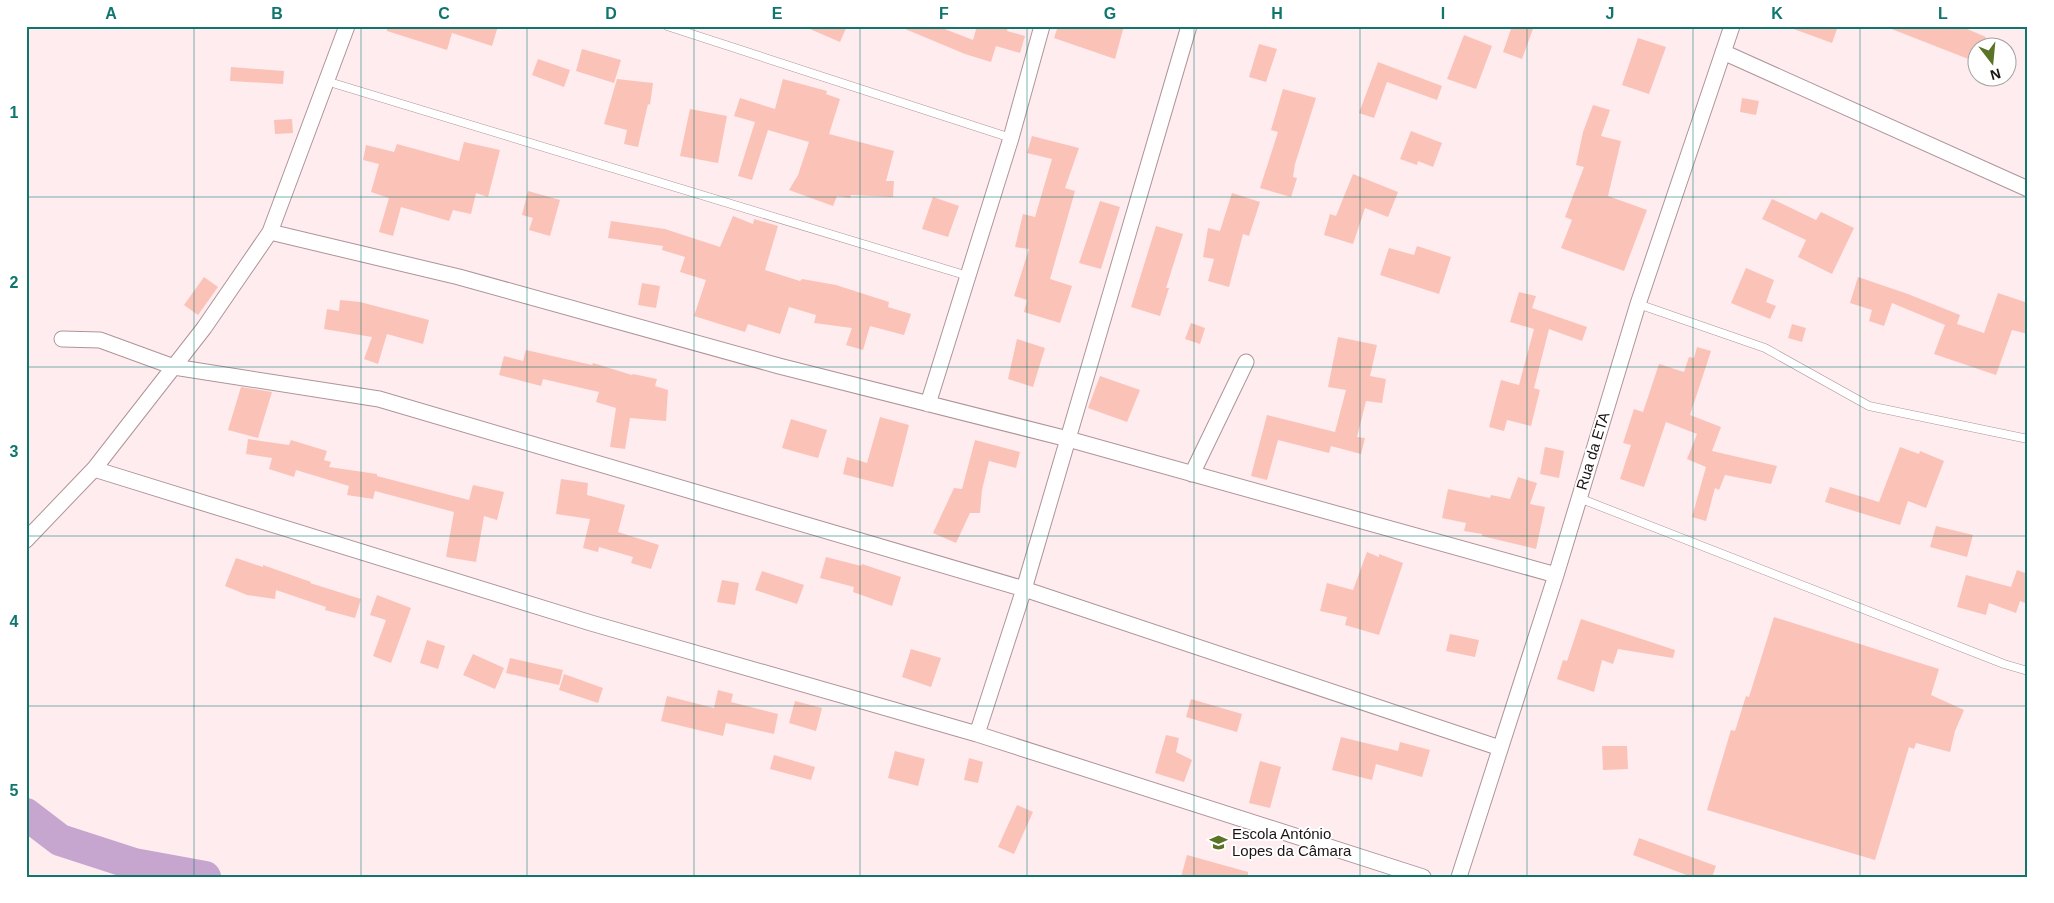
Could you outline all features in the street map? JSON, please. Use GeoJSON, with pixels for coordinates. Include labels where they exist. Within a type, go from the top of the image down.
{"type":"FeatureCollection","features":[{"type":"Feature","properties":{"kind":"street"},"geometry":{"type":"LineString","coordinates":[[29,532],[94,470],[204,328],[270,232],[347,26]]}},
{"type":"Feature","properties":{"kind":"street"},"geometry":{"type":"LineString","coordinates":[[928,404],[1010,138],[1042,26]]}},
{"type":"Feature","properties":{"kind":"street"},"geometry":{"type":"LineString","coordinates":[[977,734],[1024,589],[1189,26]]}},
{"type":"Feature","properties":{"kind":"street","name":"Rua da ETA"},"geometry":{"type":"LineString","coordinates":[[1459,877],[1556,575],[1638,304],[1732,26]]}},
{"type":"Feature","properties":{"kind":"street"},"geometry":{"type":"LineString","coordinates":[[1723,52],[2028,189]]}},
{"type":"Feature","properties":{"kind":"street"},"geometry":{"type":"LineString","coordinates":[[270,232],[458,276],[779,366],[1068,440],[1556,575]]}},
{"type":"Feature","properties":{"kind":"street"},"geometry":{"type":"LineString","coordinates":[[62,339],[100,340],[174,367],[379,399],[1024,589],[1500,748]]}},
{"type":"Feature","properties":{"kind":"street"},"geometry":{"type":"LineString","coordinates":[[1192,474],[1246,362]]}},
{"type":"Feature","properties":{"kind":"street"},"geometry":{"type":"LineString","coordinates":[[94,470],[591,624],[977,734],[1423,877]]}},
{"type":"Feature","properties":{"kind":"lane"},"geometry":{"type":"LineString","coordinates":[[667,26],[1010,138]]}},
{"type":"Feature","properties":{"kind":"lane"},"geometry":{"type":"LineString","coordinates":[[326,81],[968,276]]}},
{"type":"Feature","properties":{"kind":"lane"},"geometry":{"type":"LineString","coordinates":[[1638,304],[1765,348],[1869,406],[2028,439]]}},
{"type":"Feature","properties":{"kind":"lane"},"geometry":{"type":"LineString","coordinates":[[1579,498],[1995,660],[2028,671]]}},
{"type":"Feature","properties":{"kind":"building"},"geometry":{"type":"Polygon","coordinates":[[[387,26],[498,26],[492,46],[452,33],[447,50],[387,31],[387,26]]]}},
{"type":"Feature","properties":{"kind":"building"},"geometry":{"type":"Polygon","coordinates":[[[803,26],[847,26],[840,42],[803,26]]]}},
{"type":"Feature","properties":{"kind":"building"},"geometry":{"type":"Polygon","coordinates":[[[898,26],[937,26],[973,40],[977,26],[1008,26],[1007,31],[1025,36],[1020,53],[996,46],[991,62],[965,54],[898,26]]]}},
{"type":"Feature","properties":{"kind":"building"},"geometry":{"type":"Polygon","coordinates":[[[1058,26],[1124,26],[1115,59],[1054,38],[1058,26]]]}},
{"type":"Feature","properties":{"kind":"building"},"geometry":{"type":"Polygon","coordinates":[[[1512,26],[1534,26],[1522,59],[1503,52],[1512,26]]]}},
{"type":"Feature","properties":{"kind":"building"},"geometry":{"type":"Polygon","coordinates":[[[1791,26],[1838,26],[1832,43],[1791,28],[1791,26]]]}},
{"type":"Feature","properties":{"kind":"building"},"geometry":{"type":"Polygon","coordinates":[[[1889,26],[1960,26],[1986,37],[1966,38],[1966,58],[1889,28],[1889,26]]]}},
{"type":"Feature","properties":{"kind":"building"},"geometry":{"type":"Polygon","coordinates":[[[1464,35],[1492,46],[1476,89],[1447,79],[1464,35]]]}},
{"type":"Feature","properties":{"kind":"building"},"geometry":{"type":"Polygon","coordinates":[[[1638,38],[1666,47],[1649,94],[1622,85],[1638,38]]]}},
{"type":"Feature","properties":{"kind":"building"},"geometry":{"type":"Polygon","coordinates":[[[1259,44],[1277,49],[1266,82],[1249,77],[1259,44]]]}},
{"type":"Feature","properties":{"kind":"building"},"geometry":{"type":"Polygon","coordinates":[[[582,49],[621,60],[614,83],[576,71],[582,49]]]}},
{"type":"Feature","properties":{"kind":"building"},"geometry":{"type":"Polygon","coordinates":[[[538,59],[570,70],[564,87],[532,75],[538,59]]]}},
{"type":"Feature","properties":{"kind":"building"},"geometry":{"type":"Polygon","coordinates":[[[1378,62],[1442,86],[1437,100],[1387,82],[1374,118],[1359,113],[1378,62]]]}},
{"type":"Feature","properties":{"kind":"building"},"geometry":{"type":"Polygon","coordinates":[[[231,67],[284,71],[283,84],[230,81],[231,67]]]}},
{"type":"Feature","properties":{"kind":"building"},"geometry":{"type":"Polygon","coordinates":[[[617,79],[653,83],[650,105],[648,104],[638,147],[624,144],[627,130],[604,124],[617,79]]]}},
{"type":"Feature","properties":{"kind":"building"},"geometry":{"type":"Polygon","coordinates":[[[783,79],[827,91],[826,94],[840,99],[829,134],[894,151],[886,181],[894,181],[893,197],[851,195],[850,198],[837,196],[833,206],[789,190],[798,175],[809,142],[768,130],[752,180],[738,176],[755,122],[734,116],[740,98],[775,109],[783,79]]]}},
{"type":"Feature","properties":{"kind":"building"},"geometry":{"type":"Polygon","coordinates":[[[1283,89],[1316,98],[1295,164],[1293,177],[1297,178],[1291,197],[1260,188],[1278,132],[1271,130],[1283,89]]]}},
{"type":"Feature","properties":{"kind":"building"},"geometry":{"type":"Polygon","coordinates":[[[1742,98],[1759,101],[1756,115],[1740,112],[1742,98]]]}},
{"type":"Feature","properties":{"kind":"building"},"geometry":{"type":"Polygon","coordinates":[[[1593,105],[1610,110],[1601,136],[1621,141],[1608,196],[1647,210],[1624,271],[1561,248],[1572,220],[1565,217],[1584,167],[1576,165],[1583,132],[1593,105]]]}},
{"type":"Feature","properties":{"kind":"building"},"geometry":{"type":"Polygon","coordinates":[[[690,109],[727,116],[718,163],[680,156],[690,109]]]}},
{"type":"Feature","properties":{"kind":"building"},"geometry":{"type":"Polygon","coordinates":[[[292,119],[293,133],[275,134],[274,120],[292,119]]]}},
{"type":"Feature","properties":{"kind":"building"},"geometry":{"type":"Polygon","coordinates":[[[1411,131],[1442,143],[1433,167],[1418,161],[1417,165],[1400,159],[1411,131]]]}},
{"type":"Feature","properties":{"kind":"building"},"geometry":{"type":"Polygon","coordinates":[[[1032,136],[1079,148],[1065,188],[1075,191],[1050,279],[1072,286],[1060,323],[1024,312],[1027,300],[1014,296],[1029,249],[1015,247],[1023,214],[1035,217],[1052,159],[1027,153],[1032,136]]]}},
{"type":"Feature","properties":{"kind":"building"},"geometry":{"type":"Polygon","coordinates":[[[464,142],[500,150],[488,197],[476,193],[471,214],[453,210],[449,221],[401,207],[393,236],[379,232],[389,198],[371,192],[379,164],[363,160],[366,145],[394,152],[397,144],[459,161],[464,142]]]}},
{"type":"Feature","properties":{"kind":"building"},"geometry":{"type":"Polygon","coordinates":[[[1353,174],[1398,192],[1388,217],[1365,208],[1353,244],[1324,235],[1330,214],[1336,216],[1353,174]]]}},
{"type":"Feature","properties":{"kind":"building"},"geometry":{"type":"Polygon","coordinates":[[[528,191],[560,200],[550,236],[529,230],[533,218],[522,215],[528,191]]]}},
{"type":"Feature","properties":{"kind":"building"},"geometry":{"type":"Polygon","coordinates":[[[1232,193],[1260,202],[1249,236],[1243,234],[1229,287],[1208,281],[1214,259],[1203,257],[1208,228],[1220,231],[1232,193]]]}},
{"type":"Feature","properties":{"kind":"building"},"geometry":{"type":"Polygon","coordinates":[[[933,197],[959,206],[948,237],[922,229],[933,197]]]}},
{"type":"Feature","properties":{"kind":"building"},"geometry":{"type":"Polygon","coordinates":[[[1772,199],[1816,220],[1821,212],[1854,228],[1832,274],[1798,257],[1806,240],[1762,219],[1772,199]]]}},
{"type":"Feature","properties":{"kind":"building"},"geometry":{"type":"Polygon","coordinates":[[[1100,201],[1120,207],[1101,269],[1079,263],[1100,201]]]}},
{"type":"Feature","properties":{"kind":"building"},"geometry":{"type":"Polygon","coordinates":[[[733,216],[753,224],[754,219],[778,226],[765,270],[800,281],[802,279],[836,285],[889,302],[888,307],[911,314],[904,335],[870,326],[863,350],[846,345],[852,328],[814,323],[816,315],[789,307],[780,334],[748,324],[745,332],[694,316],[706,280],[680,272],[685,257],[662,250],[663,246],[608,238],[611,221],[665,229],[720,247],[733,216]]]}},
{"type":"Feature","properties":{"kind":"building"},"geometry":{"type":"Polygon","coordinates":[[[1156,226],[1183,234],[1166,288],[1169,288],[1160,316],[1131,307],[1156,226]]]}},
{"type":"Feature","properties":{"kind":"building"},"geometry":{"type":"Polygon","coordinates":[[[1417,246],[1451,257],[1439,294],[1380,275],[1389,248],[1414,255],[1417,246]]]}},
{"type":"Feature","properties":{"kind":"building"},"geometry":{"type":"Polygon","coordinates":[[[1746,268],[1774,280],[1766,302],[1776,306],[1770,319],[1731,303],[1746,268]]]}},
{"type":"Feature","properties":{"kind":"building"},"geometry":{"type":"Polygon","coordinates":[[[204,277],[218,287],[198,315],[184,305],[204,277]]]}},
{"type":"Feature","properties":{"kind":"building"},"geometry":{"type":"Polygon","coordinates":[[[1858,277],[1908,294],[1960,315],[1957,324],[1984,333],[1998,293],[2028,303],[2028,334],[2012,330],[1996,375],[1934,354],[1945,325],[1892,303],[1884,326],[1869,321],[1872,310],[1850,303],[1858,277]]]}},
{"type":"Feature","properties":{"kind":"building"},"geometry":{"type":"Polygon","coordinates":[[[642,283],[660,286],[656,308],[638,305],[642,283]]]}},
{"type":"Feature","properties":{"kind":"building"},"geometry":{"type":"Polygon","coordinates":[[[1519,292],[1536,296],[1532,308],[1587,327],[1582,341],[1549,329],[1534,388],[1540,390],[1531,426],[1507,420],[1504,431],[1489,427],[1501,380],[1519,385],[1534,329],[1510,322],[1519,292]]]}},
{"type":"Feature","properties":{"kind":"building"},"geometry":{"type":"Polygon","coordinates":[[[340,300],[360,302],[429,320],[423,344],[387,334],[378,364],[364,359],[372,337],[324,329],[327,309],[339,311],[340,300]]]}},
{"type":"Feature","properties":{"kind":"building"},"geometry":{"type":"Polygon","coordinates":[[[1191,323],[1205,328],[1200,344],[1185,339],[1191,323]]]}},
{"type":"Feature","properties":{"kind":"building"},"geometry":{"type":"Polygon","coordinates":[[[1792,324],[1806,328],[1802,342],[1788,338],[1792,324]]]}},
{"type":"Feature","properties":{"kind":"building"},"geometry":{"type":"Polygon","coordinates":[[[1338,337],[1377,345],[1370,376],[1386,379],[1382,403],[1366,401],[1357,437],[1365,438],[1361,454],[1331,446],[1329,453],[1278,440],[1267,480],[1251,476],[1267,415],[1335,432],[1346,390],[1328,387],[1338,337]]]}},
{"type":"Feature","properties":{"kind":"building"},"geometry":{"type":"Polygon","coordinates":[[[1017,339],[1045,348],[1033,387],[1008,379],[1017,339]]]}},
{"type":"Feature","properties":{"kind":"building"},"geometry":{"type":"Polygon","coordinates":[[[1697,347],[1711,351],[1690,415],[1721,427],[1712,451],[1777,466],[1771,484],[1725,475],[1719,490],[1715,488],[1706,521],[1692,517],[1706,467],[1687,459],[1697,434],[1666,422],[1644,487],[1620,479],[1631,445],[1623,443],[1634,409],[1643,412],[1659,364],[1684,372],[1689,357],[1694,358],[1697,347]]]}},
{"type":"Feature","properties":{"kind":"building"},"geometry":{"type":"Polygon","coordinates":[[[526,350],[592,365],[593,363],[632,375],[657,379],[655,386],[668,390],[666,421],[630,418],[625,449],[610,447],[616,408],[596,402],[599,392],[543,379],[541,386],[499,375],[504,356],[523,361],[526,350]]]}},
{"type":"Feature","properties":{"kind":"building"},"geometry":{"type":"Polygon","coordinates":[[[1100,376],[1140,390],[1127,422],[1088,408],[1100,376]]]}},
{"type":"Feature","properties":{"kind":"building"},"geometry":{"type":"Polygon","coordinates":[[[241,387],[272,392],[258,438],[228,430],[241,387]]]}},
{"type":"Feature","properties":{"kind":"building"},"geometry":{"type":"Polygon","coordinates":[[[880,417],[909,425],[893,487],[843,474],[847,457],[867,463],[880,417]]]}},
{"type":"Feature","properties":{"kind":"building"},"geometry":{"type":"Polygon","coordinates":[[[791,419],[827,430],[818,458],[782,448],[791,419]]]}},
{"type":"Feature","properties":{"kind":"building"},"geometry":{"type":"Polygon","coordinates":[[[248,439],[289,445],[291,440],[327,451],[324,460],[331,462],[329,467],[377,474],[377,476],[469,500],[473,485],[504,492],[497,520],[484,516],[476,562],[446,557],[454,512],[375,491],[373,499],[347,495],[349,486],[296,470],[294,477],[269,469],[272,458],[246,454],[248,439]]]}},
{"type":"Feature","properties":{"kind":"building"},"geometry":{"type":"Polygon","coordinates":[[[975,440],[1020,452],[1016,468],[989,461],[982,490],[980,513],[970,513],[956,543],[933,533],[954,488],[962,489],[975,440]]]}},
{"type":"Feature","properties":{"kind":"building"},"geometry":{"type":"Polygon","coordinates":[[[1545,447],[1564,451],[1559,478],[1540,474],[1545,447]]]}},
{"type":"Feature","properties":{"kind":"building"},"geometry":{"type":"Polygon","coordinates":[[[1900,447],[1919,454],[1920,451],[1944,461],[1926,508],[1908,501],[1900,525],[1825,502],[1830,487],[1879,502],[1900,447]]]}},
{"type":"Feature","properties":{"kind":"building"},"geometry":{"type":"Polygon","coordinates":[[[1518,477],[1537,483],[1530,504],[1545,507],[1536,549],[1464,531],[1466,523],[1442,518],[1448,489],[1490,498],[1491,495],[1510,499],[1518,477]]]}},
{"type":"Feature","properties":{"kind":"building"},"geometry":{"type":"Polygon","coordinates":[[[561,479],[588,483],[587,495],[625,505],[618,532],[659,545],[651,569],[631,563],[633,557],[599,547],[598,552],[583,548],[590,519],[556,514],[561,479]]]}},
{"type":"Feature","properties":{"kind":"building"},"geometry":{"type":"Polygon","coordinates":[[[1936,526],[1973,535],[1967,557],[1930,547],[1936,526]]]}},
{"type":"Feature","properties":{"kind":"building"},"geometry":{"type":"Polygon","coordinates":[[[1367,552],[1379,557],[1379,554],[1403,563],[1379,635],[1345,625],[1347,617],[1320,611],[1327,583],[1353,590],[1367,552]]]}},
{"type":"Feature","properties":{"kind":"building"},"geometry":{"type":"Polygon","coordinates":[[[826,557],[861,566],[862,564],[901,577],[892,606],[853,592],[854,587],[820,578],[826,557]]]}},
{"type":"Feature","properties":{"kind":"building"},"geometry":{"type":"Polygon","coordinates":[[[236,558],[263,567],[263,565],[310,583],[361,599],[355,618],[325,610],[326,607],[276,590],[275,599],[247,595],[225,586],[236,558]]]}},
{"type":"Feature","properties":{"kind":"building"},"geometry":{"type":"Polygon","coordinates":[[[2017,570],[2028,574],[2028,604],[2020,601],[2016,613],[1989,603],[1986,615],[1957,607],[1966,575],[2011,587],[2017,570]]]}},
{"type":"Feature","properties":{"kind":"building"},"geometry":{"type":"Polygon","coordinates":[[[762,571],[804,585],[797,604],[755,590],[762,571]]]}},
{"type":"Feature","properties":{"kind":"building"},"geometry":{"type":"Polygon","coordinates":[[[722,580],[739,583],[735,605],[717,602],[722,580]]]}},
{"type":"Feature","properties":{"kind":"building"},"geometry":{"type":"Polygon","coordinates":[[[377,595],[411,608],[391,663],[373,656],[386,620],[370,615],[377,595]]]}},
{"type":"Feature","properties":{"kind":"building"},"geometry":{"type":"Polygon","coordinates":[[[1774,617],[1939,669],[1931,695],[1964,710],[1955,731],[1950,752],[1916,743],[1914,749],[1909,747],[1875,860],[1707,810],[1731,730],[1735,731],[1746,696],[1749,697],[1774,617]]]}},
{"type":"Feature","properties":{"kind":"building"},"geometry":{"type":"Polygon","coordinates":[[[1581,619],[1675,650],[1673,658],[1618,649],[1613,664],[1602,660],[1594,692],[1557,679],[1563,660],[1567,661],[1581,619]]]}},
{"type":"Feature","properties":{"kind":"building"},"geometry":{"type":"Polygon","coordinates":[[[1450,634],[1479,640],[1475,657],[1446,651],[1450,634]]]}},
{"type":"Feature","properties":{"kind":"building"},"geometry":{"type":"Polygon","coordinates":[[[427,640],[445,646],[438,669],[420,663],[427,640]]]}},
{"type":"Feature","properties":{"kind":"building"},"geometry":{"type":"Polygon","coordinates":[[[911,649],[941,658],[931,687],[902,677],[911,649]]]}},
{"type":"Feature","properties":{"kind":"building"},"geometry":{"type":"Polygon","coordinates":[[[473,654],[504,668],[495,689],[463,675],[473,654]]]}},
{"type":"Feature","properties":{"kind":"building"},"geometry":{"type":"Polygon","coordinates":[[[510,658],[563,670],[559,685],[506,673],[510,658]]]}},
{"type":"Feature","properties":{"kind":"building"},"geometry":{"type":"Polygon","coordinates":[[[564,674],[603,688],[598,703],[559,690],[564,674]]]}},
{"type":"Feature","properties":{"kind":"building"},"geometry":{"type":"Polygon","coordinates":[[[718,690],[733,694],[731,702],[778,714],[774,734],[726,723],[723,736],[661,721],[667,696],[714,708],[718,690]]]}},
{"type":"Feature","properties":{"kind":"building"},"geometry":{"type":"Polygon","coordinates":[[[1191,699],[1242,714],[1237,732],[1186,717],[1191,699]]]}},
{"type":"Feature","properties":{"kind":"building"},"geometry":{"type":"Polygon","coordinates":[[[795,701],[822,708],[816,731],[789,723],[795,701]]]}},
{"type":"Feature","properties":{"kind":"building"},"geometry":{"type":"Polygon","coordinates":[[[1166,735],[1179,738],[1176,752],[1192,760],[1184,782],[1155,773],[1166,735]]]}},
{"type":"Feature","properties":{"kind":"building"},"geometry":{"type":"Polygon","coordinates":[[[1341,737],[1398,751],[1400,742],[1430,750],[1422,777],[1376,764],[1372,780],[1332,770],[1341,737]]]}},
{"type":"Feature","properties":{"kind":"building"},"geometry":{"type":"Polygon","coordinates":[[[1602,746],[1627,746],[1628,769],[1603,770],[1602,746]]]}},
{"type":"Feature","properties":{"kind":"building"},"geometry":{"type":"Polygon","coordinates":[[[895,751],[925,759],[918,786],[888,778],[895,751]]]}},
{"type":"Feature","properties":{"kind":"building"},"geometry":{"type":"Polygon","coordinates":[[[774,755],[815,767],[811,780],[770,769],[774,755]]]}},
{"type":"Feature","properties":{"kind":"building"},"geometry":{"type":"Polygon","coordinates":[[[969,758],[983,762],[978,783],[964,780],[969,758]]]}},
{"type":"Feature","properties":{"kind":"building"},"geometry":{"type":"Polygon","coordinates":[[[1260,761],[1281,767],[1270,808],[1249,803],[1260,761]]]}},
{"type":"Feature","properties":{"kind":"building"},"geometry":{"type":"Polygon","coordinates":[[[1017,805],[1033,812],[1014,854],[998,847],[1017,805]]]}},
{"type":"Feature","properties":{"kind":"building"},"geometry":{"type":"Polygon","coordinates":[[[1639,838],[1716,866],[1712,877],[1692,877],[1633,855],[1639,838]]]}},
{"type":"Feature","properties":{"kind":"building"},"geometry":{"type":"Polygon","coordinates":[[[1187,855],[1248,872],[1248,877],[1181,877],[1187,855]]]}},
{"type":"Feature","properties":{"kind":"waterway"},"geometry":{"type":"LineString","coordinates":[[26,814],[60,840],[134,864],[205,877]]}},
{"type":"Feature","properties":{"kind":"place","name":"Escola António Lopes da Câmara"},"geometry":{"type":"Point","coordinates":[1218,843]}}]}
